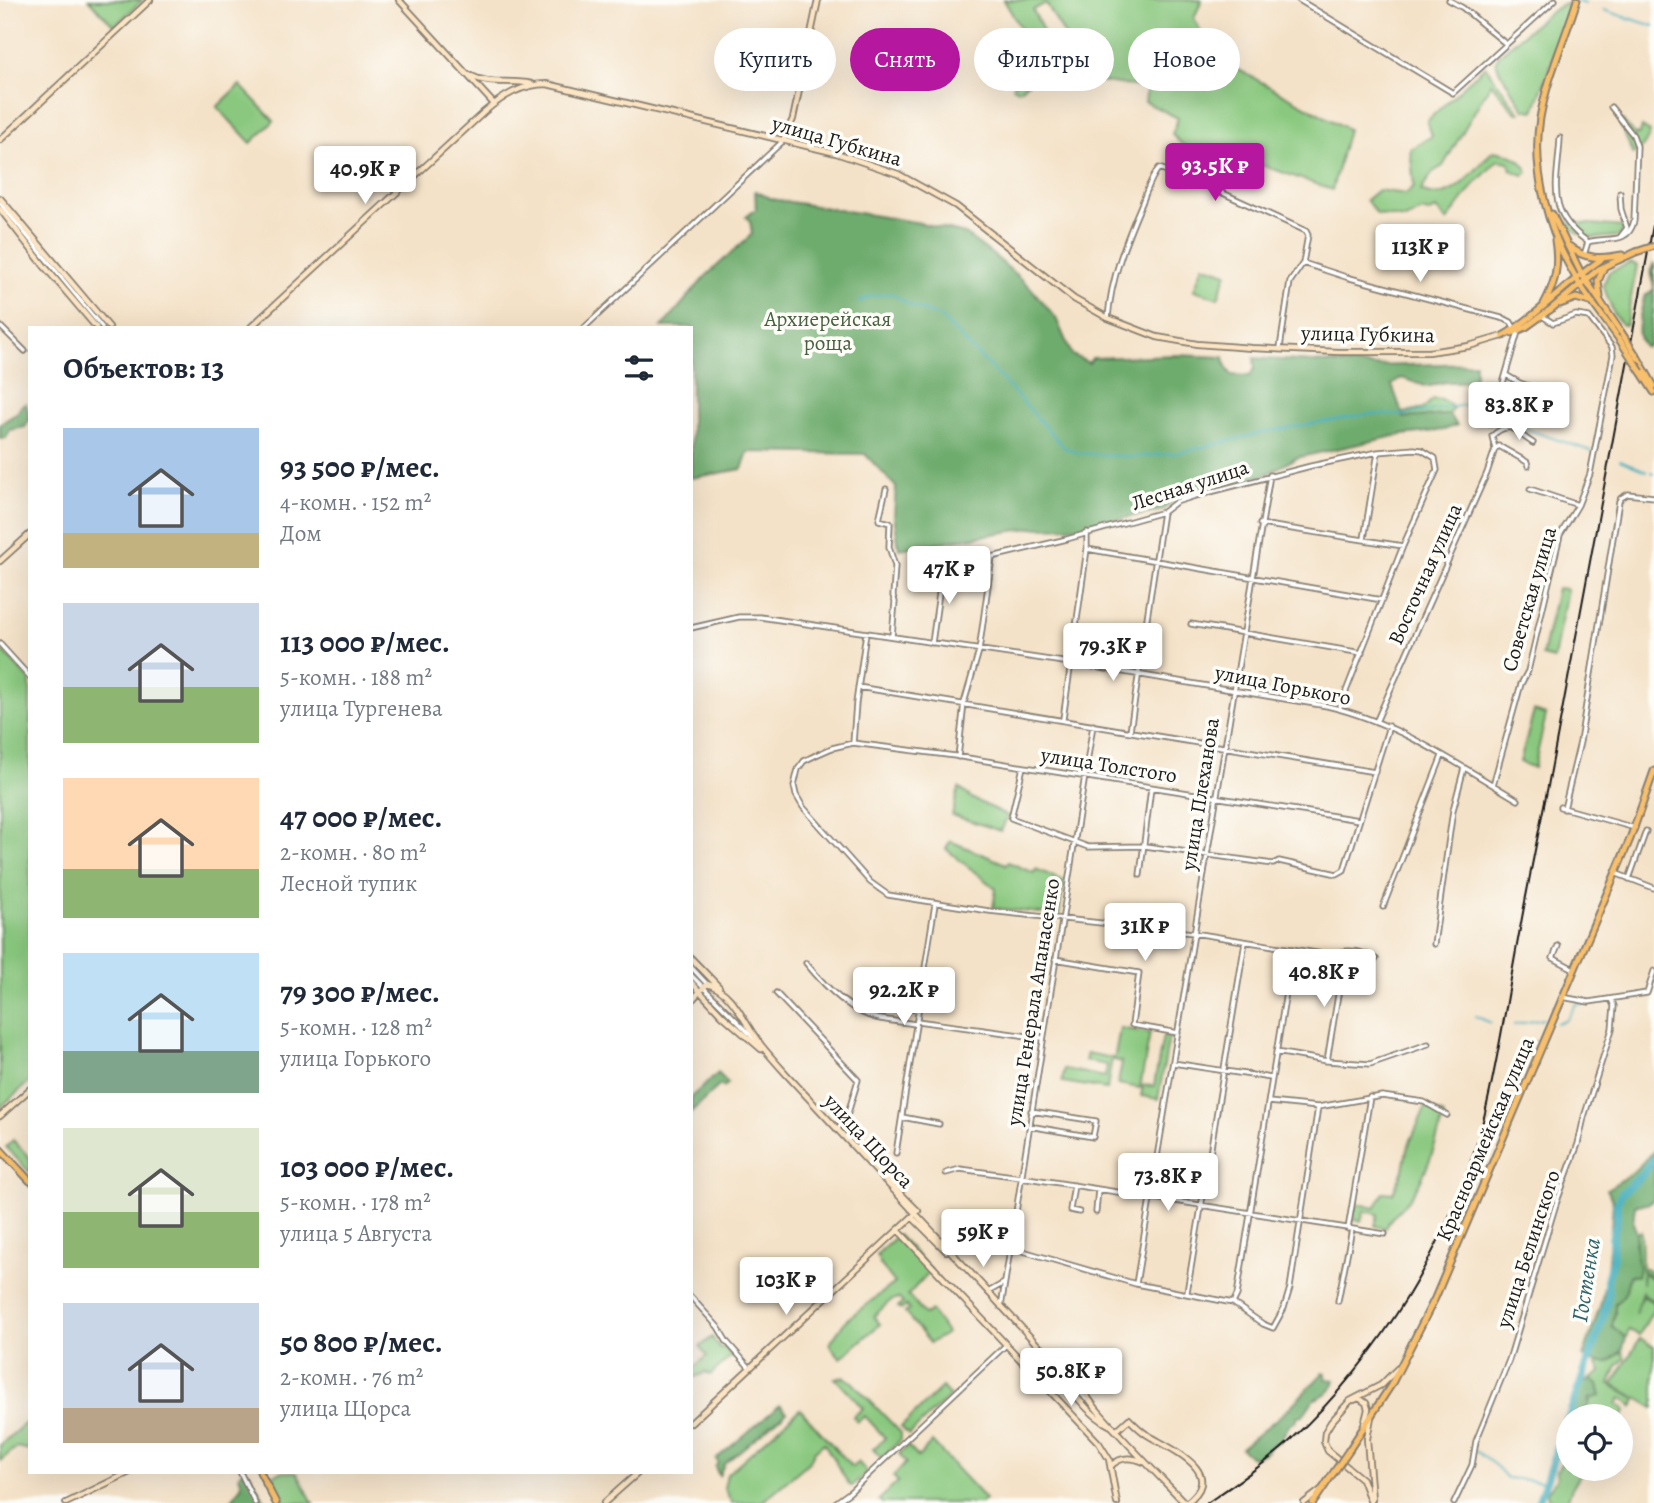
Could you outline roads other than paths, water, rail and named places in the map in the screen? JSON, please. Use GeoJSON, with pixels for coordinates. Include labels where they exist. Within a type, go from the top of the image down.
{"type":"FeatureCollection","features":[{"type":"Feature","properties":{"kind":"main road"},"geometry":{"type":"LineString","coordinates":[[0,141],[150,0]]}},
{"type":"Feature","properties":{"kind":"main road"},"geometry":{"type":"LineString","coordinates":[[399,0],[494,104]]}},
{"type":"Feature","properties":{"kind":"main road"},"geometry":{"type":"LineString","coordinates":[[783,141],[793,118],[818,0]]}},
{"type":"Feature","properties":{"kind":"main road"},"geometry":{"type":"LineString","coordinates":[[1541,308],[1553,284],[1558,265],[1539,164],[1539,122],[1577,0]]}},
{"type":"Feature","properties":{"kind":"main road","name":"улица Губкина"},"geometry":{"type":"LineString","coordinates":[[465,72],[487,82],[518,81],[556,85],[874,164],[930,190],[971,217],[1073,299],[1140,332],[1171,340],[1197,344],[1339,352],[1429,352],[1469,346],[1503,336],[1550,310]]}},
{"type":"Feature","properties":{"kind":"main road"},"geometry":{"type":"LineString","coordinates":[[252,326],[494,104],[533,84]]}},
{"type":"Feature","properties":{"kind":"main road"},"geometry":{"type":"LineString","coordinates":[[1,204],[95,326]]}},
{"type":"Feature","properties":{"kind":"main road"},"geometry":{"type":"LineString","coordinates":[[1,204],[104,326]]}},
{"type":"Feature","properties":{"kind":"main road"},"geometry":{"type":"LineString","coordinates":[[1547,205],[1567,244],[1580,278],[1600,300],[1654,386]]}},
{"type":"Feature","properties":{"kind":"main road"},"geometry":{"type":"LineString","coordinates":[[1553,233],[1593,303],[1654,392]]}},
{"type":"Feature","properties":{"kind":"main road"},"geometry":{"type":"LineString","coordinates":[[1567,244],[1584,255],[1604,262]]}},
{"type":"Feature","properties":{"kind":"main road"},"geometry":{"type":"LineString","coordinates":[[1550,310],[1580,278],[1604,262],[1654,246]]}},
{"type":"Feature","properties":{"kind":"main road"},"geometry":{"type":"LineString","coordinates":[[1600,300],[1598,281],[1604,262]]}},
{"type":"Feature","properties":{"kind":"main road","name":"улица Губкина"},"geometry":{"type":"LineString","coordinates":[[1517,330],[1580,278]]}},
{"type":"Feature","properties":{"kind":"main road"},"geometry":{"type":"LineString","coordinates":[[1550,310],[1576,298],[1593,303]]}},
{"type":"Feature","properties":{"kind":"main road"},"geometry":{"type":"LineString","coordinates":[[0,561],[28,536]]}},
{"type":"Feature","properties":{"kind":"main road","name":"Красноармейская улица"},"geometry":{"type":"LineString","coordinates":[[1313,1503],[1404,1361],[1447,1271],[1634,828],[1654,771]]}},
{"type":"Feature","properties":{"kind":"main road"},"geometry":{"type":"LineString","coordinates":[[693,960],[720,988]]}},
{"type":"Feature","properties":{"kind":"main road"},"geometry":{"type":"LineString","coordinates":[[693,983],[703,988],[722,1015],[773,1059]]}},
{"type":"Feature","properties":{"kind":"main road"},"geometry":{"type":"LineString","coordinates":[[693,994],[703,988]]}},
{"type":"Feature","properties":{"kind":"main road"},"geometry":{"type":"LineString","coordinates":[[693,999],[703,988]]}},
{"type":"Feature","properties":{"kind":"main road","name":"улица Щорса"},"geometry":{"type":"LineString","coordinates":[[703,988],[720,988],[773,1059],[1053,1364]]}},
{"type":"Feature","properties":{"kind":"main road"},"geometry":{"type":"LineString","coordinates":[[0,1116],[28,1091]]}},
{"type":"Feature","properties":{"kind":"main road"},"geometry":{"type":"LineString","coordinates":[[693,1421],[913,1214],[909,1202],[871,1160],[848,1141]]}},
{"type":"Feature","properties":{"kind":"main road"},"geometry":{"type":"LineString","coordinates":[[0,1149],[28,1179]]}},
{"type":"Feature","properties":{"kind":"main road"},"geometry":{"type":"LineString","coordinates":[[900,1228],[1099,1443],[1109,1459],[1117,1503]]}},
{"type":"Feature","properties":{"kind":"main road"},"geometry":{"type":"LineString","coordinates":[[1034,1342],[1053,1354],[1077,1380],[1098,1410]]}},
{"type":"Feature","properties":{"kind":"main road"},"geometry":{"type":"LineString","coordinates":[[1371,1503],[1362,1479],[1330,1453],[1324,1442],[1327,1427],[1355,1397],[1385,1382],[1404,1361]]}},
{"type":"Feature","properties":{"kind":"main road"},"geometry":{"type":"LineString","coordinates":[[1053,1364],[1070,1389],[1102,1422],[1115,1428],[1129,1419],[1143,1432],[1197,1467],[1201,1478],[1200,1488],[1185,1503]]}},
{"type":"Feature","properties":{"kind":"main road"},"geometry":{"type":"LineString","coordinates":[[1345,1406],[1356,1399],[1365,1401],[1368,1409],[1364,1427]]}},
{"type":"Feature","properties":{"kind":"main road","name":"улица Щорса"},"geometry":{"type":"LineString","coordinates":[[1098,1410],[1185,1503]]}},
{"type":"Feature","properties":{"kind":"main road"},"geometry":{"type":"LineString","coordinates":[[1371,1503],[1367,1439],[1372,1414]]}},
{"type":"Feature","properties":{"kind":"main road"},"geometry":{"type":"LineString","coordinates":[[1109,1459],[1125,1455],[1131,1451],[1130,1445]]}},
{"type":"Feature","properties":{"kind":"main road"},"geometry":{"type":"LineString","coordinates":[[1111,1467],[1123,1458],[1137,1459],[1148,1464]]}},
{"type":"Feature","properties":{"kind":"main road"},"geometry":{"type":"LineString","coordinates":[[66,1503],[76,1501],[126,1474]]}},
{"type":"Feature","properties":{"kind":"main road"},"geometry":{"type":"LineString","coordinates":[[261,1474],[276,1503]]}},
{"type":"Feature","properties":{"kind":"main road"},"geometry":{"type":"LineString","coordinates":[[604,1503],[637,1474]]}},
{"type":"Feature","properties":{"kind":"main road"},"geometry":{"type":"LineString","coordinates":[[1304,1503],[1308,1497],[1321,1490]]}},
{"type":"Feature","properties":{"kind":"street"},"geometry":{"type":"LineString","coordinates":[[1299,0],[1452,93],[1555,0]]}},
{"type":"Feature","properties":{"kind":"street"},"geometry":{"type":"LineString","coordinates":[[1449,0],[1463,8],[1506,44]]}},
{"type":"Feature","properties":{"kind":"street"},"geometry":{"type":"LineString","coordinates":[[1560,138],[1555,188],[1566,223],[1588,242],[1626,236],[1633,227],[1639,156],[1633,135],[1611,107]]}},
{"type":"Feature","properties":{"kind":"street"},"geometry":{"type":"LineString","coordinates":[[586,326],[783,141]]}},
{"type":"Feature","properties":{"kind":"street"},"geometry":{"type":"LineString","coordinates":[[1108,318],[1110,293],[1116,273],[1135,219],[1159,168],[1306,231],[1308,235],[1303,263],[1290,282],[1280,348]]}},
{"type":"Feature","properties":{"kind":"street"},"geometry":{"type":"LineString","coordinates":[[1619,239],[1627,228],[1621,209],[1620,193]]}},
{"type":"Feature","properties":{"kind":"street"},"geometry":{"type":"LineString","coordinates":[[1,204],[90,313],[104,326]]}},
{"type":"Feature","properties":{"kind":"street"},"geometry":{"type":"LineString","coordinates":[[1584,255],[1588,242]]}},
{"type":"Feature","properties":{"kind":"street"},"geometry":{"type":"LineString","coordinates":[[1303,263],[1505,319],[1517,330],[1501,390]]}},
{"type":"Feature","properties":{"kind":"street","name":"Советская улица"},"geometry":{"type":"LineString","coordinates":[[1493,785],[1521,684],[1528,671],[1560,536],[1578,505],[1590,474],[1613,352],[1590,317],[1576,315],[1553,323],[1542,316]]}},
{"type":"Feature","properties":{"kind":"street"},"geometry":{"type":"LineString","coordinates":[[0,326],[25,351]]}},
{"type":"Feature","properties":{"kind":"street"},"geometry":{"type":"LineString","coordinates":[[1506,375],[1542,391]]}},
{"type":"Feature","properties":{"kind":"street","name":"Восточная улица"},"geometry":{"type":"LineString","coordinates":[[1376,722],[1487,473],[1494,449],[1492,436],[1502,426],[1507,426],[1533,443]]}},
{"type":"Feature","properties":{"kind":"street"},"geometry":{"type":"LineString","coordinates":[[1494,449],[1499,446],[1511,451],[1527,461],[1528,466]]}},
{"type":"Feature","properties":{"kind":"street","name":"Лесная улица"},"geometry":{"type":"LineString","coordinates":[[932,643],[943,565],[947,562],[992,557],[1067,539],[1163,512],[1176,502],[1270,475],[1378,452],[1422,450],[1435,458],[1437,470],[1403,546]]}},
{"type":"Feature","properties":{"kind":"street"},"geometry":{"type":"LineString","coordinates":[[1364,539],[1378,452]]}},
{"type":"Feature","properties":{"kind":"street","name":"улица Плеханова"},"geometry":{"type":"LineString","coordinates":[[1136,1284],[1270,475]]}},
{"type":"Feature","properties":{"kind":"street"},"geometry":{"type":"LineString","coordinates":[[886,489],[879,520],[890,523],[891,528],[889,547],[895,566],[892,636]]}},
{"type":"Feature","properties":{"kind":"street"},"geometry":{"type":"LineString","coordinates":[[1530,489],[1578,505]]}},
{"type":"Feature","properties":{"kind":"street"},"geometry":{"type":"LineString","coordinates":[[1634,828],[1562,808],[1580,742],[1619,501],[1624,495],[1654,497]]}},
{"type":"Feature","properties":{"kind":"street"},"geometry":{"type":"LineString","coordinates":[[1130,731],[1163,512]]}},
{"type":"Feature","properties":{"kind":"street"},"geometry":{"type":"LineString","coordinates":[[1261,524],[1403,546],[1339,709]]}},
{"type":"Feature","properties":{"kind":"street"},"geometry":{"type":"LineString","coordinates":[[1063,719],[1087,549],[1087,532]]}},
{"type":"Feature","properties":{"kind":"street"},"geometry":{"type":"LineString","coordinates":[[1087,549],[1155,563],[1382,600]]}},
{"type":"Feature","properties":{"kind":"street"},"geometry":{"type":"LineString","coordinates":[[958,757],[964,703],[979,651],[992,557]]}},
{"type":"Feature","properties":{"kind":"street","name":"улица Горького"},"geometry":{"type":"LineString","coordinates":[[693,627],[729,618],[750,617],[1070,663],[1339,709],[1389,726],[1518,800]]}},
{"type":"Feature","properties":{"kind":"street"},"geometry":{"type":"LineString","coordinates":[[1191,624],[1362,653]]}},
{"type":"Feature","properties":{"kind":"street"},"geometry":{"type":"LineString","coordinates":[[866,633],[853,743],[832,748],[804,761],[798,769],[794,786],[803,807],[876,888],[888,895],[935,904],[1194,933],[1340,957]]}},
{"type":"Feature","properties":{"kind":"street"},"geometry":{"type":"LineString","coordinates":[[0,644],[28,675]]}},
{"type":"Feature","properties":{"kind":"street"},"geometry":{"type":"LineString","coordinates":[[858,687],[1375,772]]}},
{"type":"Feature","properties":{"kind":"street","name":"улица Генерала Апанасенко"},"geometry":{"type":"LineString","coordinates":[[1001,1307],[1093,725]]}},
{"type":"Feature","properties":{"kind":"street"},"geometry":{"type":"LineString","coordinates":[[1023,767],[1011,818],[1074,842],[1088,846],[1144,846],[1273,864],[1279,861],[1337,874],[1344,870],[1389,726]]}},
{"type":"Feature","properties":{"kind":"street","name":"улица Толстого"},"geometry":{"type":"LineString","coordinates":[[853,743],[1359,820]]}},
{"type":"Feature","properties":{"kind":"street"},"geometry":{"type":"LineString","coordinates":[[1384,907],[1415,821],[1443,755]]}},
{"type":"Feature","properties":{"kind":"street"},"geometry":{"type":"LineString","coordinates":[[1434,944],[1453,810],[1464,768]]}},
{"type":"Feature","properties":{"kind":"street"},"geometry":{"type":"LineString","coordinates":[[1140,875],[1151,788]]}},
{"type":"Feature","properties":{"kind":"street"},"geometry":{"type":"LineString","coordinates":[[1629,879],[1646,831]]}},
{"type":"Feature","properties":{"kind":"street"},"geometry":{"type":"LineString","coordinates":[[1615,873],[1654,888]]}},
{"type":"Feature","properties":{"kind":"street"},"geometry":{"type":"LineString","coordinates":[[897,1153],[935,904]]}},
{"type":"Feature","properties":{"kind":"street"},"geometry":{"type":"LineString","coordinates":[[1187,1292],[1245,941]]}},
{"type":"Feature","properties":{"kind":"street"},"geometry":{"type":"LineString","coordinates":[[1558,946],[1553,958],[1574,969]]}},
{"type":"Feature","properties":{"kind":"street"},"geometry":{"type":"LineString","coordinates":[[1233,1303],[1237,1295],[1293,948]]}},
{"type":"Feature","properties":{"kind":"street"},"geometry":{"type":"LineString","coordinates":[[1327,1061],[1343,965],[1341,952],[1349,950],[1376,959]]}},
{"type":"Feature","properties":{"kind":"street"},"geometry":{"type":"LineString","coordinates":[[1055,958],[1139,973],[1132,1025],[1178,1033]]}},
{"type":"Feature","properties":{"kind":"street"},"geometry":{"type":"LineString","coordinates":[[806,962],[822,981],[860,1011],[875,1017],[1042,1038]]}},
{"type":"Feature","properties":{"kind":"street","name":"улица Щорса"},"geometry":{"type":"LineString","coordinates":[[693,970],[703,988]]}},
{"type":"Feature","properties":{"kind":"street"},"geometry":{"type":"LineString","coordinates":[[1562,997],[1589,1002],[1647,993],[1654,971]]}},
{"type":"Feature","properties":{"kind":"street"},"geometry":{"type":"LineString","coordinates":[[882,974],[895,998],[918,1011]]}},
{"type":"Feature","properties":{"kind":"street","name":"улица Щорса"},"geometry":{"type":"LineString","coordinates":[[693,977],[760,1044]]}},
{"type":"Feature","properties":{"kind":"street"},"geometry":{"type":"LineString","coordinates":[[776,993],[858,1080],[848,1112],[837,1130]]}},
{"type":"Feature","properties":{"kind":"street","name":"улица Белинского"},"geometry":{"type":"LineString","coordinates":[[1454,1503],[1472,1465],[1476,1441],[1509,1360],[1556,1204],[1578,1144],[1612,1029],[1614,1006],[1611,999]]}},
{"type":"Feature","properties":{"kind":"street"},"geometry":{"type":"LineString","coordinates":[[1276,1052],[1327,1061],[1370,1064],[1428,1044]]}},
{"type":"Feature","properties":{"kind":"street"},"geometry":{"type":"LineString","coordinates":[[1173,1063],[1272,1078]]}},
{"type":"Feature","properties":{"kind":"street"},"geometry":{"type":"LineString","coordinates":[[1269,1102],[1318,1107],[1382,1096],[1424,1102],[1447,1115]]}},
{"type":"Feature","properties":{"kind":"street"},"geometry":{"type":"LineString","coordinates":[[1338,1301],[1370,1097]]}},
{"type":"Feature","properties":{"kind":"street"},"geometry":{"type":"LineString","coordinates":[[1009,1247],[1136,1284],[1233,1303],[1273,1328],[1284,1308],[1290,1288],[1318,1107]]}},
{"type":"Feature","properties":{"kind":"street"},"geometry":{"type":"LineString","coordinates":[[1029,1126],[1093,1137],[1096,1121],[1031,1111]]}},
{"type":"Feature","properties":{"kind":"street"},"geometry":{"type":"LineString","coordinates":[[902,1117],[939,1124]]}},
{"type":"Feature","properties":{"kind":"street"},"geometry":{"type":"LineString","coordinates":[[946,1173],[964,1169],[1385,1234]]}},
{"type":"Feature","properties":{"kind":"street"},"geometry":{"type":"LineString","coordinates":[[1074,1185],[1070,1210],[1079,1212]]}},
{"type":"Feature","properties":{"kind":"street"},"geometry":{"type":"LineString","coordinates":[[1096,1212],[1098,1189]]}},
{"type":"Feature","properties":{"kind":"street"},"geometry":{"type":"LineString","coordinates":[[988,1292],[1004,1283]]}},
{"type":"Feature","properties":{"kind":"street"},"geometry":{"type":"LineString","coordinates":[[693,1299],[750,1368]]}},
{"type":"Feature","properties":{"kind":"street"},"geometry":{"type":"LineString","coordinates":[[835,1503],[860,1483],[1006,1345]]}},
{"type":"Feature","properties":{"kind":"street","name":"улица Щорса"},"geometry":{"type":"LineString","coordinates":[[1053,1364],[1098,1410]]}},
{"type":"Feature","properties":{"kind":"street"},"geometry":{"type":"LineString","coordinates":[[241,1474],[255,1503]]}},
{"type":"Feature","properties":{"kind":"waterway"},"geometry":{"type":"LineString","coordinates":[[1573,0],[1585,4]]}},
{"type":"Feature","properties":{"kind":"waterway"},"geometry":{"type":"LineString","coordinates":[[1603,10],[1654,26]]}},
{"type":"Feature","properties":{"kind":"waterway"},"geometry":{"type":"LineString","coordinates":[[859,302],[869,297],[891,293],[910,305],[940,317],[1065,448],[1078,453],[1135,457],[1178,453],[1270,431],[1369,414],[1403,415],[1465,405],[1481,413]]}},
{"type":"Feature","properties":{"kind":"waterway"},"geometry":{"type":"LineString","coordinates":[[1497,423],[1505,422],[1591,451]]}},
{"type":"Feature","properties":{"kind":"waterway"},"geometry":{"type":"LineString","coordinates":[[1620,460],[1646,471]]}},
{"type":"Feature","properties":{"kind":"waterway"},"geometry":{"type":"LineString","coordinates":[[1643,996],[1654,991]]}},
{"type":"Feature","properties":{"kind":"waterway"},"geometry":{"type":"LineString","coordinates":[[1557,1023],[1567,1019],[1576,1004],[1589,1003]]}},
{"type":"Feature","properties":{"kind":"waterway"},"geometry":{"type":"LineString","coordinates":[[1475,1016],[1491,1023]]}},
{"type":"Feature","properties":{"kind":"waterway"},"geometry":{"type":"LineString","coordinates":[[1514,1025],[1543,1019]]}},
{"type":"Feature","properties":{"kind":"waterway","name":"Гостенка"},"geometry":{"type":"LineString","coordinates":[[1573,1404],[1603,1319],[1608,1296],[1607,1280],[1613,1257],[1612,1239],[1617,1220],[1617,1203],[1622,1193],[1642,1175],[1654,1159]]}},
{"type":"Feature","properties":{"kind":"waterway"},"geometry":{"type":"LineString","coordinates":[[1476,1451],[1507,1478],[1547,1482]]}},
{"type":"Feature","properties":{"kind":"waterway","name":"Гостенка"},"geometry":{"type":"LineString","coordinates":[[1538,1503],[1556,1451]]}},
{"type":"Feature","properties":{"kind":"railway"},"geometry":{"type":"LineString","coordinates":[[1207,1503],[1291,1440],[1355,1372],[1383,1334],[1431,1255],[1468,1169],[1482,1125],[1495,1068],[1654,220]]}},
{"type":"Feature","properties":{"kind":"park label","name":"Архиерейская роща"},"geometry":{"type":"Point","coordinates":[828,331]}}]}
